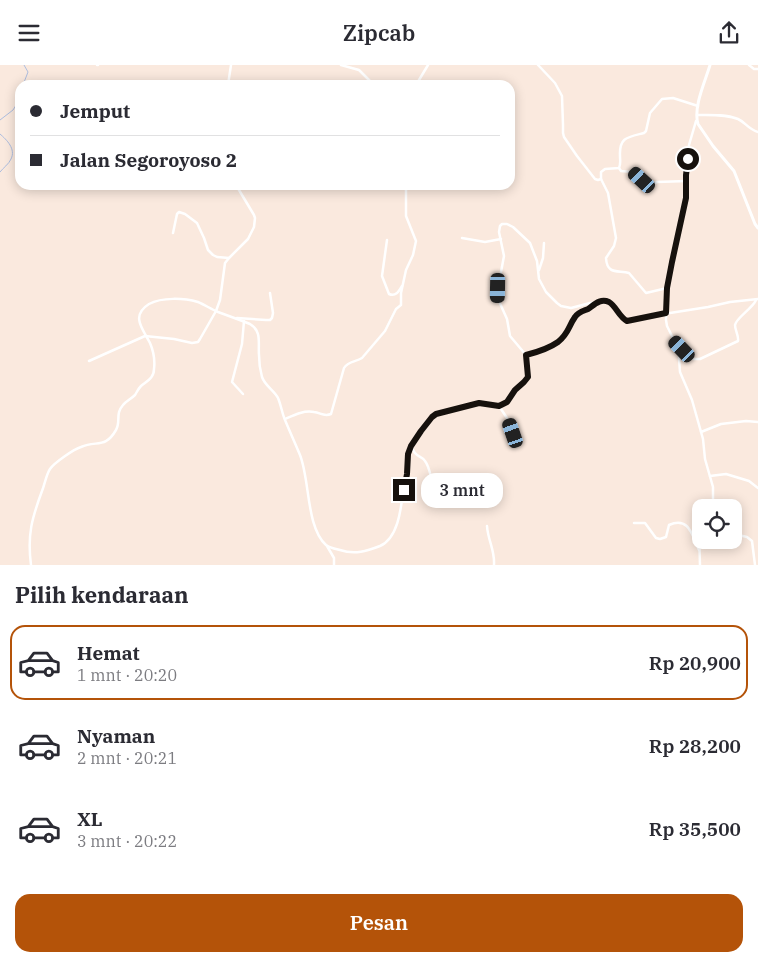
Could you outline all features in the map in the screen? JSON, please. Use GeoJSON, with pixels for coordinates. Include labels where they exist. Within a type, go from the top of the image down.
{"type":"FeatureCollection","features":[{"type":"Feature","properties":{"kind":"main road"},"geometry":{"type":"LineString","coordinates":[[710,65],[698,106],[697,120],[699,127],[737,176],[758,228]]}},
{"type":"Feature","properties":{"kind":"street"},"geometry":{"type":"LineString","coordinates":[[229,80],[231,65]]}},
{"type":"Feature","properties":{"kind":"street"},"geometry":{"type":"LineString","coordinates":[[341,65],[359,70],[369,80]]}},
{"type":"Feature","properties":{"kind":"street"},"geometry":{"type":"LineString","coordinates":[[419,80],[428,65]]}},
{"type":"Feature","properties":{"kind":"street"},"geometry":{"type":"LineString","coordinates":[[538,65],[555,83],[562,96],[563,135],[565,140],[595,179],[601,179]]}},
{"type":"Feature","properties":{"kind":"street"},"geometry":{"type":"LineString","coordinates":[[749,65],[754,69],[758,69]]}},
{"type":"Feature","properties":{"kind":"street"},"geometry":{"type":"LineString","coordinates":[[619,168],[621,143],[627,137],[646,131],[650,113],[662,99],[673,98],[698,106]]}},
{"type":"Feature","properties":{"kind":"street"},"geometry":{"type":"LineString","coordinates":[[697,115],[718,115],[739,119],[752,130],[758,132]]}},
{"type":"Feature","properties":{"kind":"street"},"geometry":{"type":"LineString","coordinates":[[697,120],[689,145],[686,198],[667,288],[667,327],[673,339],[682,349],[693,359],[698,359],[738,341],[736,323],[757,300]]}},
{"type":"Feature","properties":{"kind":"street"},"geometry":{"type":"LineString","coordinates":[[667,288],[646,293],[629,273],[615,271],[607,266],[606,258],[614,246],[616,238],[607,190],[601,179],[601,172],[603,169],[619,168],[621,171],[632,171],[648,186],[657,183],[686,181]]}},
{"type":"Feature","properties":{"kind":"street"},"geometry":{"type":"LineString","coordinates":[[89,361],[145,335],[195,343],[200,339],[220,300],[224,266],[229,258],[248,239],[255,222],[254,215],[240,190]]}},
{"type":"Feature","properties":{"kind":"street"},"geometry":{"type":"LineString","coordinates":[[285,420],[302,412],[315,412],[325,416],[331,414],[344,368],[349,363],[362,358],[385,331],[396,309],[401,305],[401,293],[406,270],[413,255],[416,241],[406,217],[406,190]]}},
{"type":"Feature","properties":{"kind":"street"},"geometry":{"type":"LineString","coordinates":[[173,233],[177,214],[179,212],[183,213],[198,225],[208,250],[213,255],[229,258]]}},
{"type":"Feature","properties":{"kind":"street"},"geometry":{"type":"LineString","coordinates":[[326,545],[349,553],[356,553],[371,549],[388,541],[393,533],[402,505],[408,454],[411,446],[432,417],[436,414],[479,403],[499,406],[507,402],[515,390],[528,377],[526,355],[510,336],[508,319],[498,299],[498,288],[504,256],[500,229],[502,224],[510,225],[516,229],[530,243],[537,261],[539,279],[546,292],[561,306],[571,308],[595,302],[609,302],[627,321],[730,302],[757,300]]}},
{"type":"Feature","properties":{"kind":"street"},"geometry":{"type":"LineString","coordinates":[[462,238],[485,242],[501,239]]}},
{"type":"Feature","properties":{"kind":"street"},"geometry":{"type":"LineString","coordinates":[[387,240],[382,277],[390,294],[394,295],[397,294],[404,282]]}},
{"type":"Feature","properties":{"kind":"street"},"geometry":{"type":"LineString","coordinates":[[538,273],[544,243]]}},
{"type":"Feature","properties":{"kind":"street"},"geometry":{"type":"LineString","coordinates":[[234,318],[270,320],[273,313],[270,293]]}},
{"type":"Feature","properties":{"kind":"street"},"geometry":{"type":"LineString","coordinates":[[31,565],[29,533],[37,503],[50,470],[55,464],[80,447],[110,439],[118,425],[117,416],[122,406],[134,396],[139,387],[151,379],[154,370],[152,351],[139,321],[140,314],[146,306],[156,301],[170,299],[198,302],[253,325],[257,331],[259,335],[262,379],[277,397],[305,467],[313,522],[334,558],[334,565]]}},
{"type":"Feature","properties":{"kind":"street"},"geometry":{"type":"LineString","coordinates":[[526,355],[543,351],[557,343],[568,333],[576,315],[589,308],[595,302]]}},
{"type":"Feature","properties":{"kind":"street"},"geometry":{"type":"LineString","coordinates":[[243,394],[232,382],[242,344],[244,321]]}},
{"type":"Feature","properties":{"kind":"street"},"geometry":{"type":"LineString","coordinates":[[682,349],[679,358],[680,372],[692,400],[701,432],[713,499]]}},
{"type":"Feature","properties":{"kind":"street"},"geometry":{"type":"LineString","coordinates":[[499,406],[509,421],[513,433]]}},
{"type":"Feature","properties":{"kind":"street"},"geometry":{"type":"LineString","coordinates":[[701,432],[721,424],[746,421],[758,422]]}},
{"type":"Feature","properties":{"kind":"street"},"geometry":{"type":"LineString","coordinates":[[411,446],[416,454],[426,461],[435,487],[458,494],[467,500]]}},
{"type":"Feature","properties":{"kind":"street"},"geometry":{"type":"LineString","coordinates":[[710,476],[726,474],[748,481],[758,488]]}},
{"type":"Feature","properties":{"kind":"street"},"geometry":{"type":"LineString","coordinates":[[634,523],[645,523],[656,538],[660,539],[666,537],[669,525],[682,522],[688,527],[692,535]]}},
{"type":"Feature","properties":{"kind":"street"},"geometry":{"type":"LineString","coordinates":[[487,526],[494,553],[494,565]]}},
{"type":"Feature","properties":{"kind":"street"},"geometry":{"type":"LineString","coordinates":[[742,536],[752,541],[755,565]]}},
{"type":"Feature","properties":{"kind":"street"},"geometry":{"type":"LineString","coordinates":[[699,549],[700,565]]}},
{"type":"Feature","properties":{"kind":"waterway"},"geometry":{"type":"LineString","coordinates":[[24,65],[28,72],[25,80]]}},
{"type":"Feature","properties":{"kind":"waterway"},"geometry":{"type":"LineString","coordinates":[[0,120],[15,107]]}},
{"type":"Feature","properties":{"kind":"waterway"},"geometry":{"type":"LineString","coordinates":[[0,134],[12,148],[10,161],[0,172]]}},
{"type":"Feature","properties":{"kind":"route"},"geometry":{"type":"LineString","coordinates":[[404,490],[408,454],[411,446],[432,417],[436,414],[479,403],[499,406],[507,402],[515,390],[528,377],[526,355],[543,351],[557,343],[568,333],[578,313],[589,308],[595,302],[609,302],[627,321],[666,313],[667,288],[687,192],[686,175],[688,159]]}}]}
